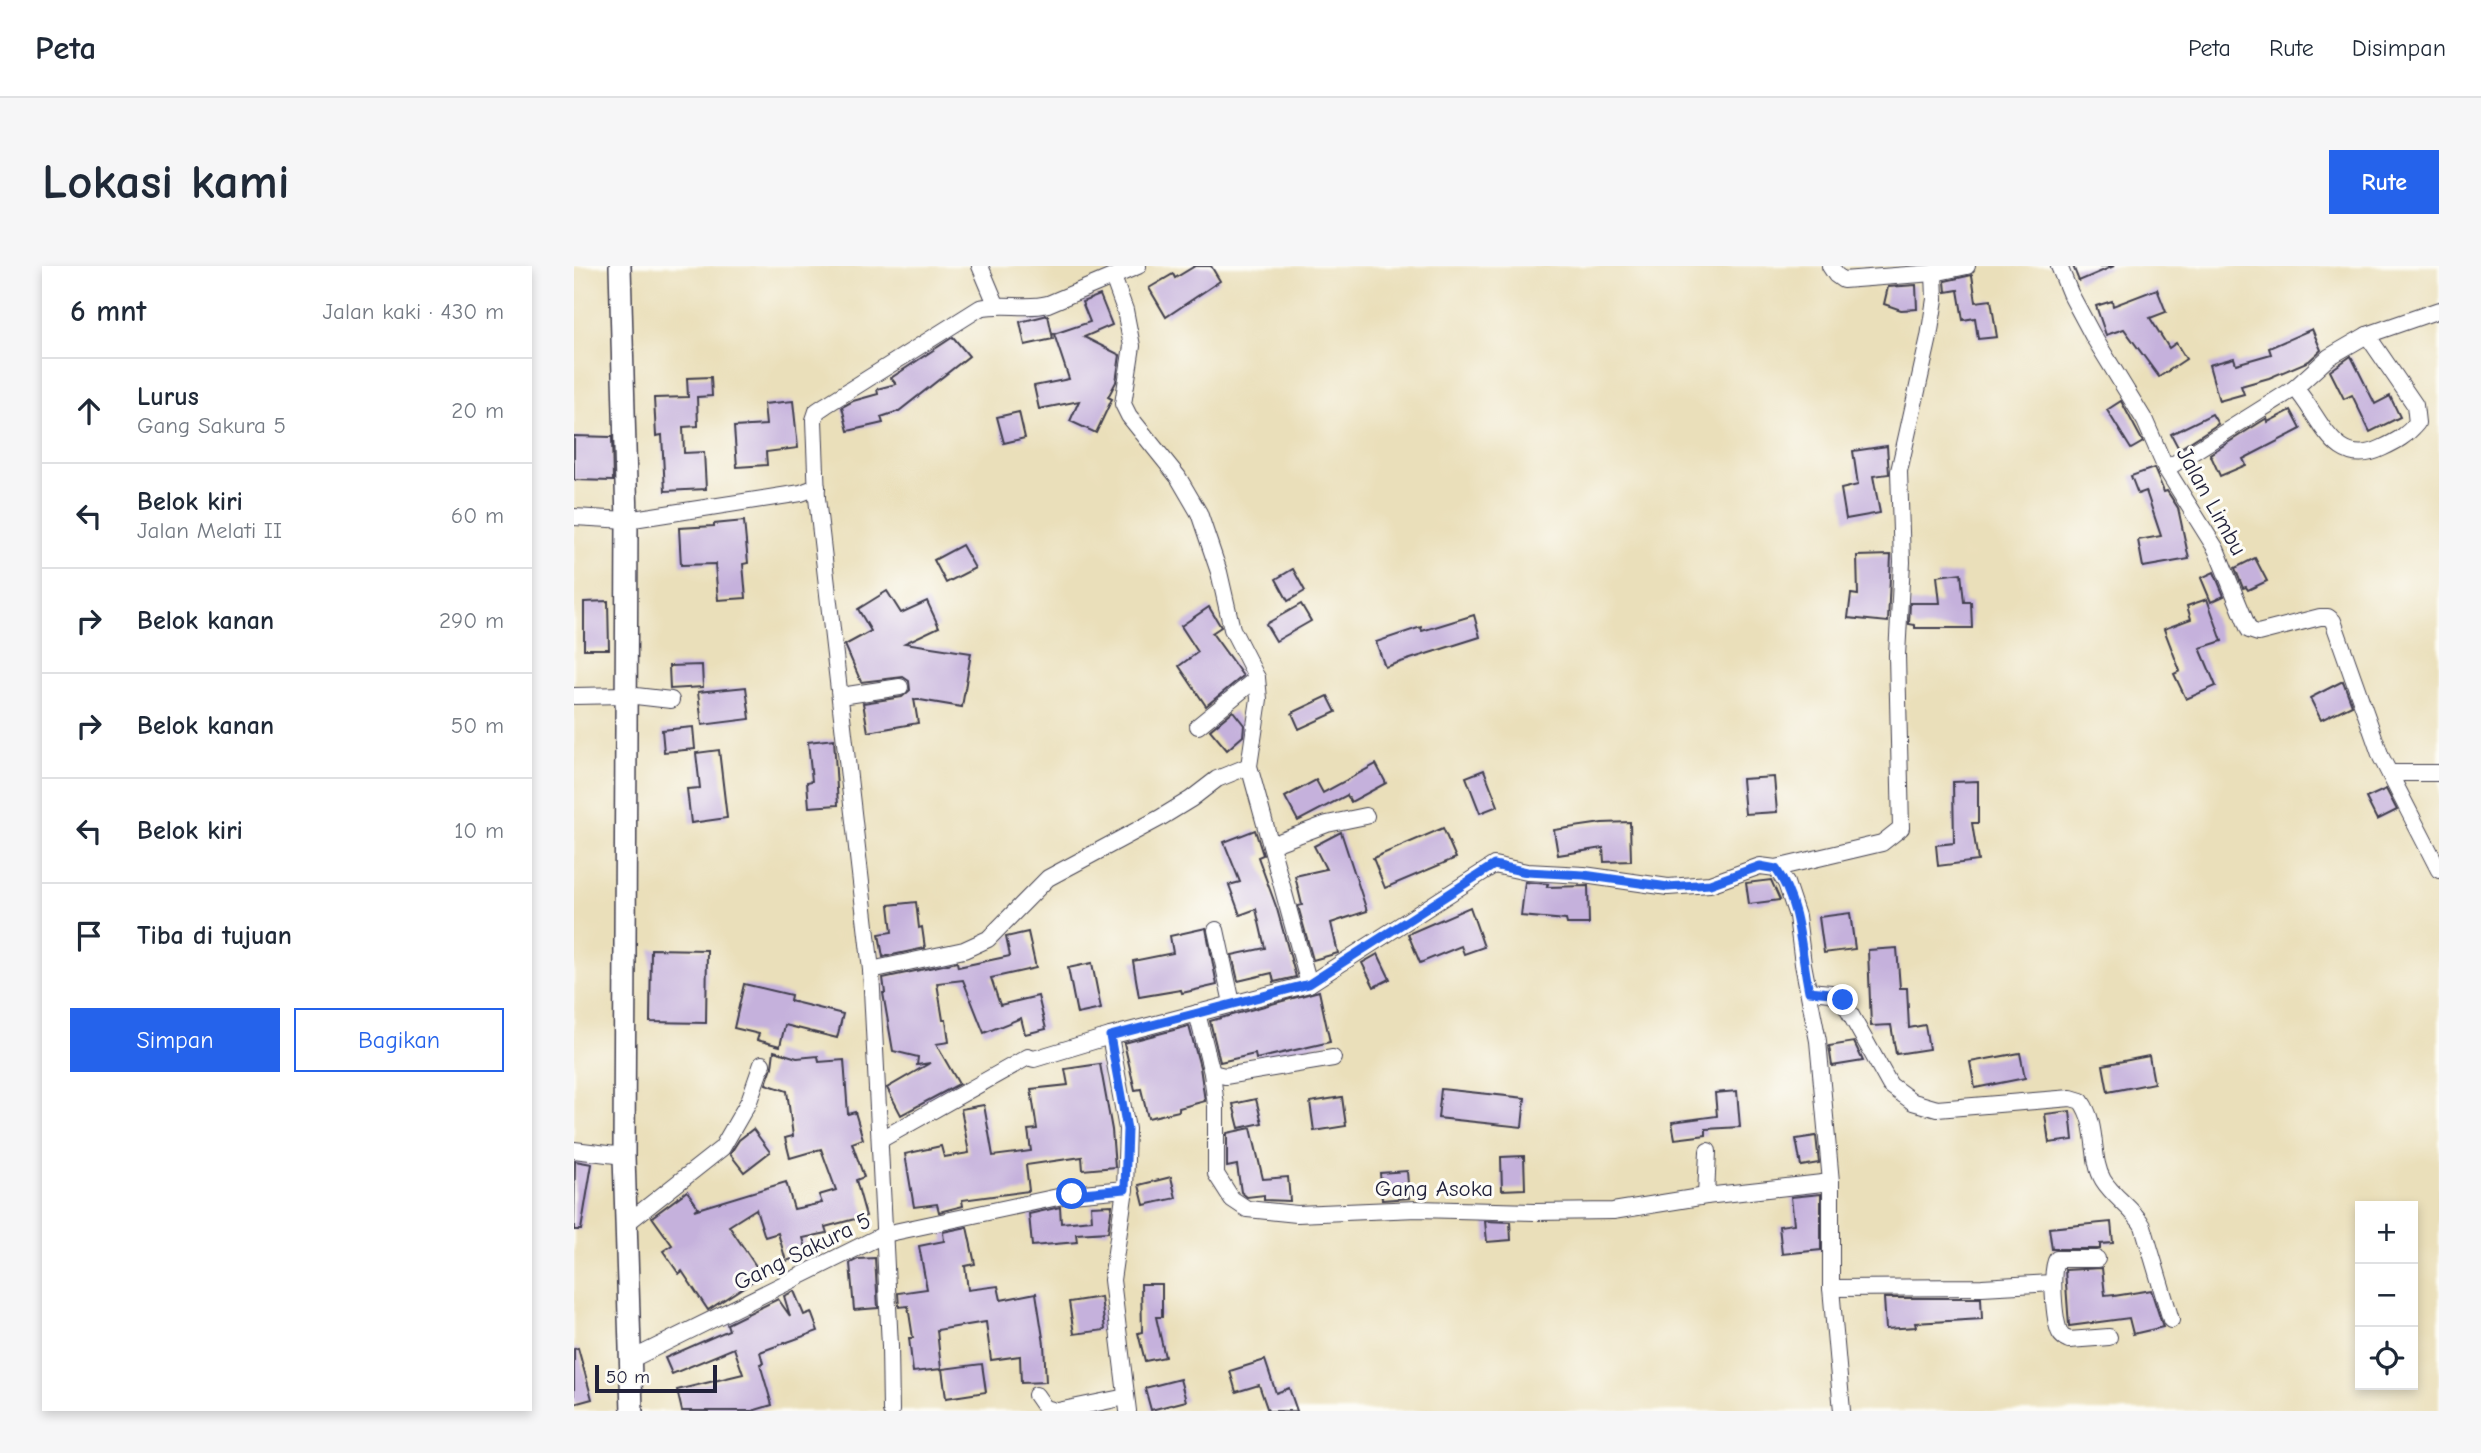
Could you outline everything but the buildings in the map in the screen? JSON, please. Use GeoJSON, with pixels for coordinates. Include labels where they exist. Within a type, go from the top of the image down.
{"type":"FeatureCollection","features":[{"type":"Feature","properties":{"kind":"street"},"geometry":{"type":"LineString","coordinates":[[620,266],[627,520],[624,1156],[632,1411]]}},
{"type":"Feature","properties":{"kind":"street"},"geometry":{"type":"LineString","coordinates":[[980,266],[996,304]]}},
{"type":"Feature","properties":{"kind":"street"},"geometry":{"type":"LineString","coordinates":[[891,1411],[871,970],[817,487],[814,420],[817,411],[980,308],[996,304],[1039,306],[1138,266]]}},
{"type":"Feature","properties":{"kind":"street"},"geometry":{"type":"LineString","coordinates":[[1833,271],[1843,280],[1934,273],[1967,266]]}},
{"type":"Feature","properties":{"kind":"street","name":"Jalan Limbu"},"geometry":{"type":"LineString","coordinates":[[2059,266],[2093,336],[2145,421],[2166,469],[2216,549],[2249,630],[2258,633],[2320,617],[2328,617],[2333,621],[2381,757],[2392,773],[2439,870]]}},
{"type":"Feature","properties":{"kind":"street"},"geometry":{"type":"LineString","coordinates":[[880,1140],[1028,1056],[1034,1059],[1110,1036],[1309,984],[1494,865],[1527,872],[1584,875],[1668,887],[1710,884],[1760,866],[1776,869],[1882,843],[1901,828],[1898,655],[1902,562],[1899,471],[1935,299],[1934,273]]}},
{"type":"Feature","properties":{"kind":"street"},"geometry":{"type":"LineString","coordinates":[[1112,277],[1125,310],[1132,346],[1123,404],[1129,416],[1178,477],[1199,513],[1219,572],[1232,629],[1257,678],[1259,699],[1249,766],[1309,984]]}},
{"type":"Feature","properties":{"kind":"street"},"geometry":{"type":"LineString","coordinates":[[2166,469],[2295,388],[2329,357],[2367,335],[2439,310]]}},
{"type":"Feature","properties":{"kind":"street"},"geometry":{"type":"LineString","coordinates":[[2295,388],[2337,447],[2353,455],[2369,454],[2406,437],[2417,423],[2415,405],[2367,335]]}},
{"type":"Feature","properties":{"kind":"street"},"geometry":{"type":"LineString","coordinates":[[574,517],[627,520],[802,493],[817,487]]}},
{"type":"Feature","properties":{"kind":"street"},"geometry":{"type":"LineString","coordinates":[[1198,726],[1257,678]]}},
{"type":"Feature","properties":{"kind":"street"},"geometry":{"type":"LineString","coordinates":[[841,696],[900,687]]}},
{"type":"Feature","properties":{"kind":"street"},"geometry":{"type":"LineString","coordinates":[[574,696],[627,695],[671,700]]}},
{"type":"Feature","properties":{"kind":"street"},"geometry":{"type":"LineString","coordinates":[[871,970],[964,950],[988,939],[1048,878],[1160,818],[1217,779],[1249,766]]}},
{"type":"Feature","properties":{"kind":"street"},"geometry":{"type":"LineString","coordinates":[[2392,773],[2439,774]]}},
{"type":"Feature","properties":{"kind":"street"},"geometry":{"type":"LineString","coordinates":[[1271,845],[1328,824],[1366,816]]}},
{"type":"Feature","properties":{"kind":"street"},"geometry":{"type":"LineString","coordinates":[[1776,869],[1786,883],[1797,916],[1818,1041],[1831,1182],[1832,1288],[1842,1411]]}},
{"type":"Feature","properties":{"kind":"street"},"geometry":{"type":"LineString","coordinates":[[1216,930],[1232,1003]]}},
{"type":"Feature","properties":{"kind":"street"},"geometry":{"type":"LineString","coordinates":[[1809,991],[1831,993],[1843,1000],[1890,1085],[1913,1102],[1937,1109],[2071,1098],[2081,1101],[2090,1117],[2104,1182],[2137,1215],[2143,1226],[2171,1320]]}},
{"type":"Feature","properties":{"kind":"street","name":"Gang Asoka"},"geometry":{"type":"LineString","coordinates":[[1197,1013],[1212,1073],[1216,1106],[1216,1174],[1232,1199],[1247,1209],[1297,1214],[1417,1209],[1613,1211],[1706,1196],[1831,1182]]}},
{"type":"Feature","properties":{"kind":"street"},"geometry":{"type":"LineString","coordinates":[[1036,1395],[1045,1408],[1057,1411],[1127,1404],[1112,1280],[1125,1189],[1127,1129],[1110,1036]]}},
{"type":"Feature","properties":{"kind":"street"},"geometry":{"type":"LineString","coordinates":[[1212,1073],[1225,1076],[1333,1058]]}},
{"type":"Feature","properties":{"kind":"street"},"geometry":{"type":"LineString","coordinates":[[626,1223],[691,1175],[722,1148],[749,1101],[762,1064]]}},
{"type":"Feature","properties":{"kind":"street"},"geometry":{"type":"LineString","coordinates":[[574,1150],[624,1156]]}},
{"type":"Feature","properties":{"kind":"street"},"geometry":{"type":"LineString","coordinates":[[1706,1196],[1708,1151]]}},
{"type":"Feature","properties":{"kind":"street","name":"Gang Sakura 5"},"geometry":{"type":"LineString","coordinates":[[632,1359],[885,1234],[1072,1194],[1125,1189]]}},
{"type":"Feature","properties":{"kind":"street"},"geometry":{"type":"LineString","coordinates":[[2097,1259],[2057,1259],[2053,1265],[2058,1329],[2065,1339],[2109,1337]]}},
{"type":"Feature","properties":{"kind":"street"},"geometry":{"type":"LineString","coordinates":[[1832,1288],[1982,1287],[2053,1283]]}},
{"type":"Feature","properties":{"kind":"route"},"geometry":{"type":"LineString","coordinates":[[1072,1194],[1125,1189],[1127,1129],[1110,1036],[1309,984],[1421,915],[1494,865],[1527,872],[1584,875],[1668,887],[1710,884],[1760,866],[1776,869],[1786,883],[1797,916],[1809,991],[1831,993],[1843,1000]]}}]}
